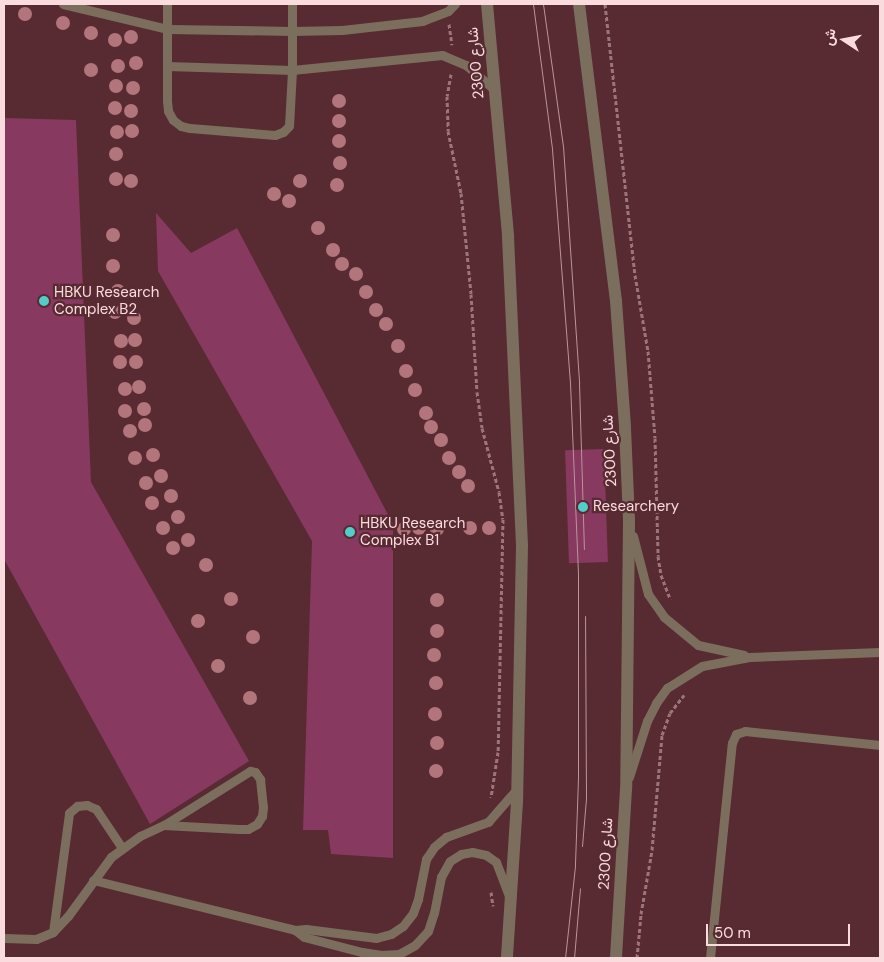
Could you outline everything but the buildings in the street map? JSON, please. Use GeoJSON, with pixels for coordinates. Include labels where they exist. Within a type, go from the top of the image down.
{"type":"FeatureCollection","features":[{"type":"Feature","properties":{"kind":"street","name":"شارع 2300"},"geometry":{"type":"LineString","coordinates":[[487,4],[508,237],[522,545],[516,790],[507,958]]}},
{"type":"Feature","properties":{"kind":"street","name":"شارع 2300"},"geometry":{"type":"LineString","coordinates":[[579,4],[616,301],[626,428],[629,521],[626,789],[616,958]]}},
{"type":"Feature","properties":{"kind":"lane"},"geometry":{"type":"LineString","coordinates":[[63,4],[168,29],[292,31],[342,30],[422,22],[448,11],[455,4]]}},
{"type":"Feature","properties":{"kind":"lane"},"geometry":{"type":"LineString","coordinates":[[168,4],[168,111],[173,120],[181,126],[275,135],[283,132],[289,126],[292,70],[292,4]]}},
{"type":"Feature","properties":{"kind":"lane"},"geometry":{"type":"LineString","coordinates":[[167,66],[292,70],[442,55],[454,58],[466,65],[495,90]]}},
{"type":"Feature","properties":{"kind":"lane"},"geometry":{"type":"LineString","coordinates":[[629,521],[648,594],[664,617],[698,645],[749,656]]}},
{"type":"Feature","properties":{"kind":"lane"},"geometry":{"type":"LineString","coordinates":[[626,789],[647,721],[667,688],[702,666],[749,656],[880,652]]}},
{"type":"Feature","properties":{"kind":"lane"},"geometry":{"type":"LineString","coordinates":[[710,958],[733,738],[745,731],[880,745]]}},
{"type":"Feature","properties":{"kind":"lane"},"geometry":{"type":"LineString","coordinates":[[4,938],[36,939],[53,932],[68,916],[111,856],[246,773],[250,771],[258,775],[263,806],[262,816],[257,824],[248,829],[164,825]]}},
{"type":"Feature","properties":{"kind":"lane"},"geometry":{"type":"LineString","coordinates":[[93,880],[296,930],[306,929],[361,938],[376,938],[391,934],[403,926],[413,913],[418,899],[426,859],[434,846],[446,837],[488,822],[516,790]]}},
{"type":"Feature","properties":{"kind":"lane"},"geometry":{"type":"LineString","coordinates":[[53,932],[69,813],[77,806],[87,805],[96,809],[122,848]]}},
{"type":"Feature","properties":{"kind":"lane"},"geometry":{"type":"LineString","coordinates":[[296,930],[304,937],[362,952],[380,955],[399,954],[416,945],[428,931],[434,913],[441,877],[450,861],[461,854],[472,852],[486,855],[496,862],[511,901]]}},
{"type":"Feature","properties":{"kind":"path"},"geometry":{"type":"LineString","coordinates":[[605,4],[635,275],[648,351],[655,438],[658,556],[665,586],[676,608],[664,617]]}},
{"type":"Feature","properties":{"kind":"path"},"geometry":{"type":"LineString","coordinates":[[448,11],[454,58],[447,96],[448,131],[461,193],[482,428],[499,492],[503,519],[498,752],[488,822]]}},
{"type":"Feature","properties":{"kind":"path"},"geometry":{"type":"LineString","coordinates":[[637,958],[641,914],[652,850],[662,735],[670,713],[686,693]]}},
{"type":"Feature","properties":{"kind":"path"},"geometry":{"type":"LineString","coordinates":[[490,884],[494,913]]}},
{"type":"Feature","properties":{"kind":"tram line"},"geometry":{"type":"LineString","coordinates":[[533,4],[552,149],[570,383],[578,574],[578,778],[575,866],[565,958]]}},
{"type":"Feature","properties":{"kind":"tram line"},"geometry":{"type":"LineString","coordinates":[[543,4],[563,146],[579,383],[584,549]]}},
{"type":"Feature","properties":{"kind":"tram line"},"geometry":{"type":"LineString","coordinates":[[582,846],[586,798],[585,616]]}},
{"type":"Feature","properties":{"kind":"tram line"},"geometry":{"type":"LineString","coordinates":[[574,958],[580,888]]}},
{"type":"Feature","properties":{"kind":"place","name":"HBKU Research Complex B2"},"geometry":{"type":"Point","coordinates":[44,301]}},
{"type":"Feature","properties":{"kind":"place","name":"Researchery"},"geometry":{"type":"Point","coordinates":[583,507]}},
{"type":"Feature","properties":{"kind":"place","name":"HBKU Research Complex B1"},"geometry":{"type":"Point","coordinates":[350,532]}}]}
